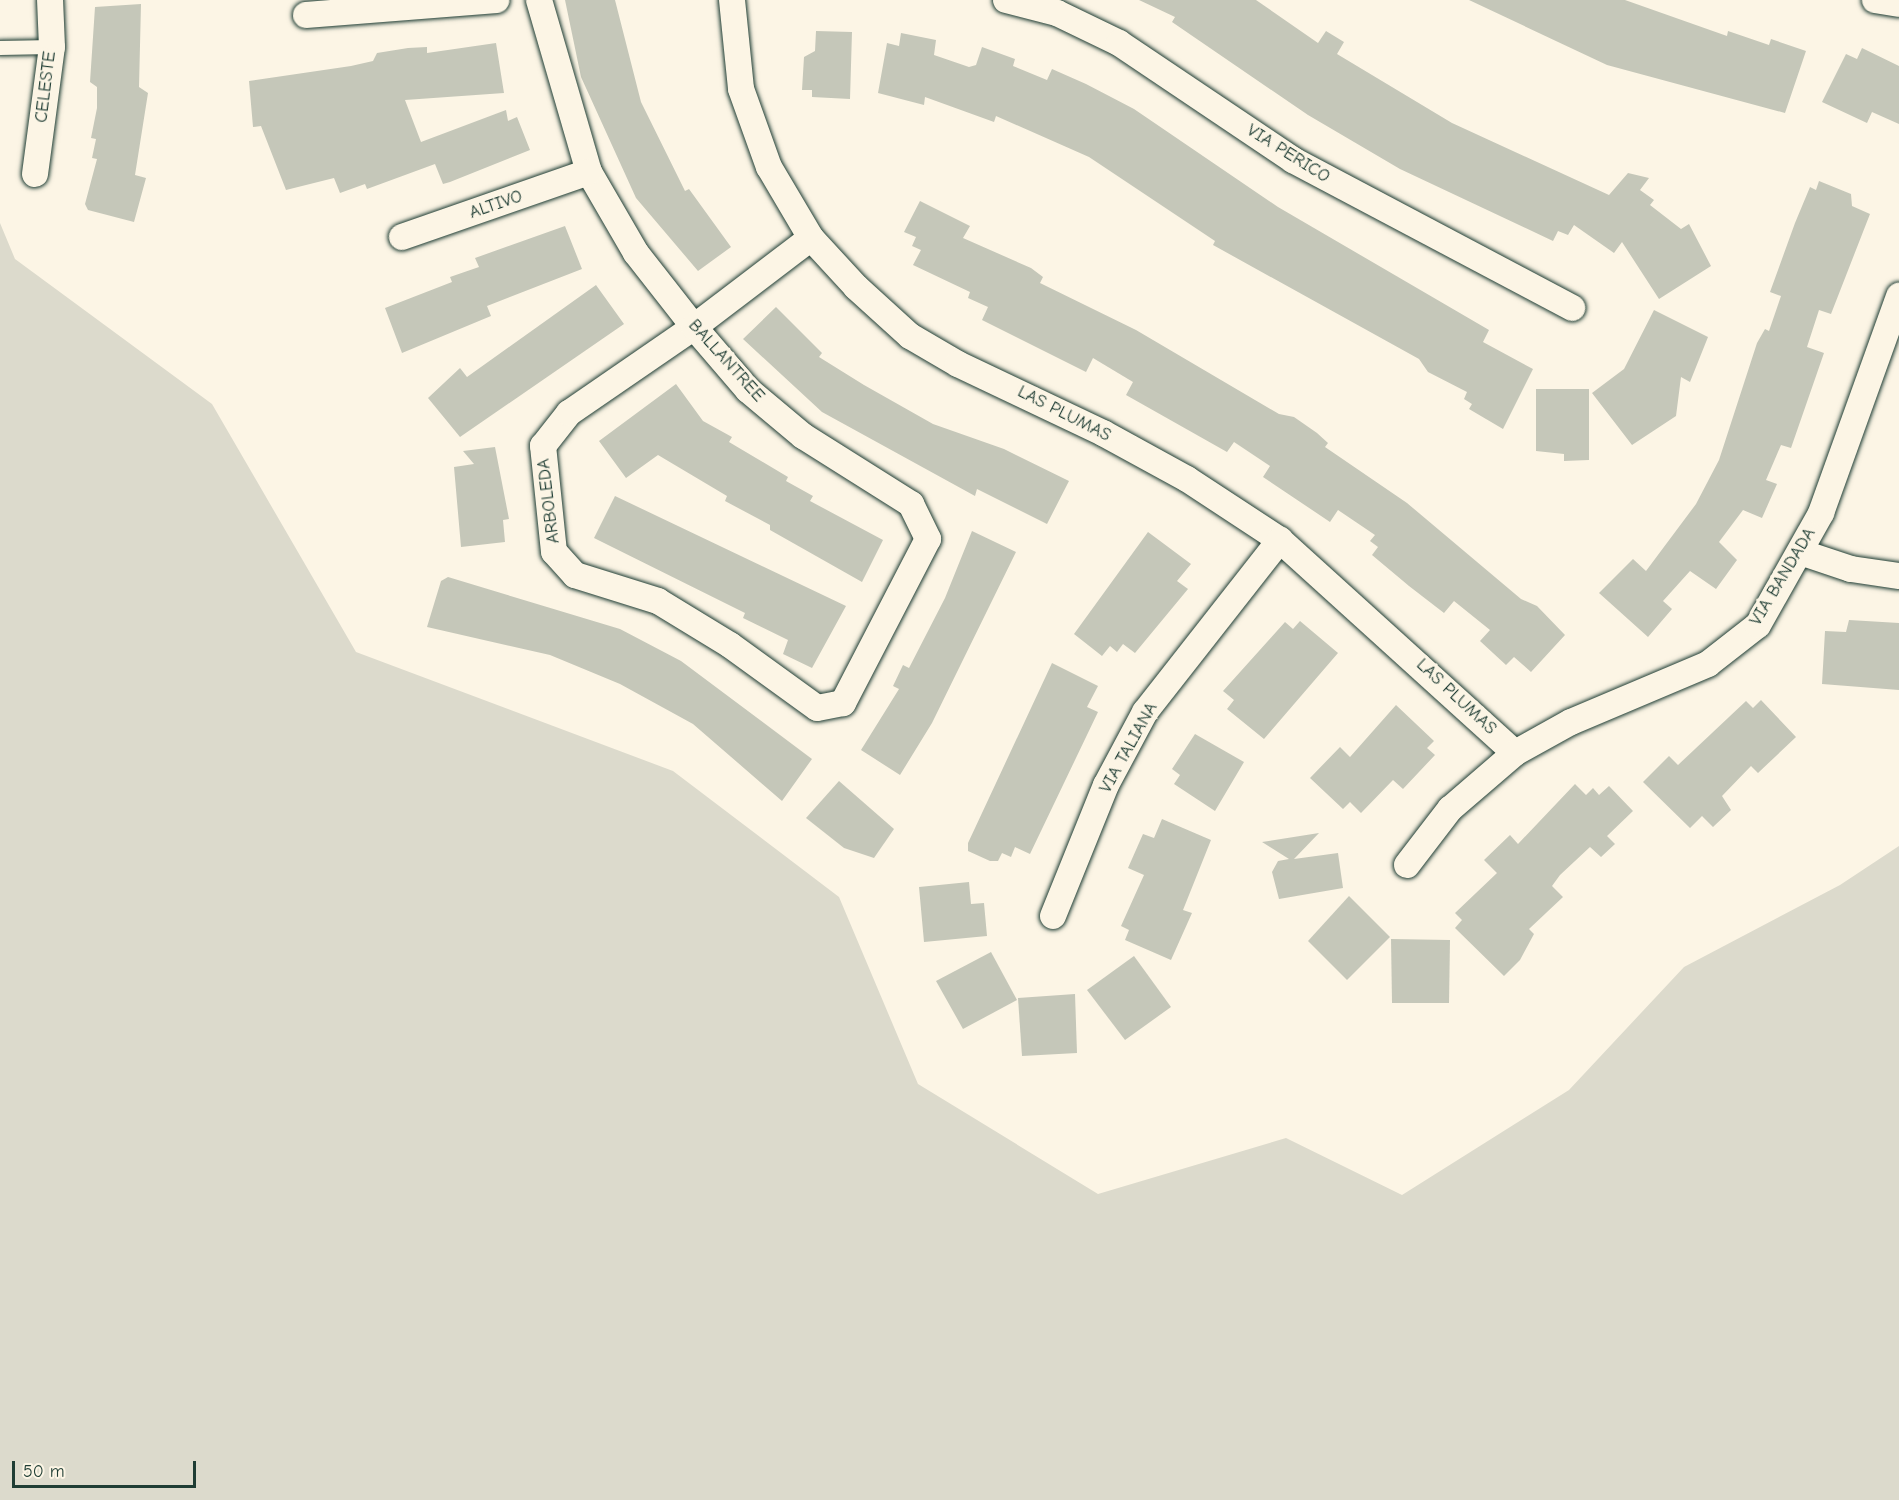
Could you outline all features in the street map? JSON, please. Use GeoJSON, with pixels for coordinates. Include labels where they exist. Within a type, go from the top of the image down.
{"type":"FeatureCollection","features":[{"type":"Feature","properties":{"kind":"street","name":"CELESTE"},"geometry":{"type":"LineString","coordinates":[[35,174],[52,47],[50,0]]}},
{"type":"Feature","properties":{"kind":"street"},"geometry":{"type":"LineString","coordinates":[[306,15],[496,0]]}},
{"type":"Feature","properties":{"kind":"street","name":"BALLANTREE"},"geometry":{"type":"LineString","coordinates":[[539,0],[589,172],[636,252],[694,327],[748,390],[803,436],[911,504],[928,540],[843,703],[817,708]]}},
{"type":"Feature","properties":{"kind":"street","name":"LAS PLUMAS"},"geometry":{"type":"LineString","coordinates":[[732,0],[741,89],[769,166],[811,238],[910,336],[1177,473],[1280,540],[1515,753]]}},
{"type":"Feature","properties":{"kind":"street","name":"VIA PERICO"},"geometry":{"type":"LineString","coordinates":[[1006,0],[1058,13],[1119,43],[1293,160],[1572,308]]}},
{"type":"Feature","properties":{"kind":"street"},"geometry":{"type":"LineString","coordinates":[[1875,0],[1899,4]]}},
{"type":"Feature","properties":{"kind":"street","name":"ALTIVO"},"geometry":{"type":"LineString","coordinates":[[402,237],[589,172]]}},
{"type":"Feature","properties":{"kind":"street","name":"ARBOLEDA"},"geometry":{"type":"LineString","coordinates":[[811,238],[694,327],[569,413],[543,446],[554,552],[575,575],[658,601],[730,645],[817,708]]}},
{"type":"Feature","properties":{"kind":"street","name":"VIA BANDADA"},"geometry":{"type":"LineString","coordinates":[[1407,865],[1450,809],[1515,753],[1571,722],[1708,664],[1758,625],[1821,513],[1899,296]]}},
{"type":"Feature","properties":{"kind":"street","name":"VIA TALIANA"},"geometry":{"type":"LineString","coordinates":[[1053,916],[1106,785],[1145,712],[1280,540]]}},
{"type":"Feature","properties":{"kind":"street"},"geometry":{"type":"LineString","coordinates":[[1800,552],[1851,569],[1899,576]]}},
{"type":"Feature","properties":{"kind":"lane"},"geometry":{"type":"LineString","coordinates":[[0,48],[52,47]]}},
{"type":"Feature","properties":{"kind":"shaded area"},"geometry":{"type":"Polygon","coordinates":[[[0,223],[15,259],[212,404],[356,652],[673,771],[839,897],[918,1084],[1098,1194],[1286,1138],[1402,1195],[1569,1090],[1684,967],[1840,885],[1899,846],[1899,1500],[0,1500],[0,223]]]}},
{"type":"Feature","properties":{"kind":"building"},"geometry":{"type":"Polygon","coordinates":[[[565,0],[615,0],[641,102],[685,191],[689,189],[731,247],[698,271],[636,198],[581,77],[565,0]]]}},
{"type":"Feature","properties":{"kind":"building"},"geometry":{"type":"Polygon","coordinates":[[[1139,0],[1256,0],[1318,43],[1326,31],[1344,42],[1337,54],[1452,123],[1609,195],[1628,173],[1649,178],[1640,190],[1654,200],[1650,205],[1681,229],[1689,224],[1711,266],[1659,299],[1622,242],[1614,253],[1574,225],[1568,235],[1558,231],[1553,241],[1400,169],[1308,115],[1172,22],[1175,17],[1139,0]]]}},
{"type":"Feature","properties":{"kind":"building"},"geometry":{"type":"Polygon","coordinates":[[[1469,0],[1625,0],[1727,36],[1728,31],[1769,45],[1771,39],[1806,51],[1785,113],[1607,65],[1469,0]]]}},
{"type":"Feature","properties":{"kind":"building"},"geometry":{"type":"Polygon","coordinates":[[[141,4],[139,87],[148,93],[135,175],[146,178],[134,222],[88,210],[85,204],[97,159],[92,158],[96,139],[91,138],[97,108],[97,87],[90,82],[95,7],[141,4]]]}},
{"type":"Feature","properties":{"kind":"building"},"geometry":{"type":"Polygon","coordinates":[[[816,31],[852,32],[850,99],[812,97],[812,90],[802,90],[804,57],[815,51],[816,31]]]}},
{"type":"Feature","properties":{"kind":"building"},"geometry":{"type":"Polygon","coordinates":[[[901,33],[936,40],[934,55],[969,67],[976,65],[982,47],[1015,59],[1013,66],[1047,80],[1052,69],[1086,84],[1134,109],[1278,207],[1489,330],[1483,342],[1533,369],[1503,429],[1469,409],[1472,404],[1464,399],[1467,392],[1428,372],[1419,359],[1213,245],[1215,241],[1089,157],[996,116],[994,122],[925,97],[924,105],[878,93],[887,43],[899,46],[901,33]]]}},
{"type":"Feature","properties":{"kind":"building"},"geometry":{"type":"Polygon","coordinates":[[[496,43],[504,93],[405,100],[421,142],[506,110],[508,121],[517,117],[530,150],[450,182],[443,184],[435,164],[367,189],[365,184],[340,193],[334,178],[286,190],[261,126],[253,127],[249,81],[351,66],[373,61],[377,53],[408,48],[427,47],[427,53],[496,43]]]}},
{"type":"Feature","properties":{"kind":"building"},"geometry":{"type":"Polygon","coordinates":[[[1862,48],[1899,66],[1899,124],[1872,112],[1867,123],[1822,102],[1846,54],[1857,59],[1862,48]]]}},
{"type":"Feature","properties":{"kind":"building"},"geometry":{"type":"Polygon","coordinates":[[[1819,181],[1851,194],[1852,206],[1870,214],[1831,314],[1819,310],[1807,347],[1824,353],[1791,448],[1781,445],[1766,480],[1777,484],[1762,518],[1743,510],[1719,542],[1737,560],[1716,589],[1690,571],[1663,601],[1672,609],[1648,637],[1599,593],[1633,559],[1646,571],[1696,504],[1719,460],[1757,343],[1765,329],[1769,331],[1781,296],[1770,292],[1795,223],[1810,187],[1816,190],[1819,181]]]}},
{"type":"Feature","properties":{"kind":"building"},"geometry":{"type":"Polygon","coordinates":[[[920,201],[970,226],[963,238],[1031,268],[1043,277],[1040,283],[1136,330],[1279,414],[1294,417],[1328,443],[1325,447],[1407,503],[1521,599],[1537,606],[1565,635],[1531,672],[1514,657],[1506,665],[1480,641],[1490,630],[1454,601],[1444,613],[1409,586],[1372,555],[1378,547],[1370,541],[1375,535],[1338,510],[1330,522],[1263,477],[1270,466],[1234,442],[1227,452],[1126,395],[1133,382],[1093,358],[1086,372],[982,320],[988,307],[968,298],[970,292],[913,265],[921,250],[912,246],[916,237],[904,232],[920,201]]]}},
{"type":"Feature","properties":{"kind":"building"},"geometry":{"type":"Polygon","coordinates":[[[565,226],[582,269],[487,306],[491,316],[402,353],[385,308],[452,282],[450,277],[479,267],[475,258],[565,226]]]}},
{"type":"Feature","properties":{"kind":"building"},"geometry":{"type":"Polygon","coordinates":[[[596,285],[624,324],[460,437],[428,398],[460,368],[467,377],[596,285]]]}},
{"type":"Feature","properties":{"kind":"building"},"geometry":{"type":"Polygon","coordinates":[[[776,307],[822,353],[819,357],[864,385],[933,424],[1004,449],[1069,481],[1047,524],[977,489],[975,496],[822,412],[743,339],[776,307]]]}},
{"type":"Feature","properties":{"kind":"building"},"geometry":{"type":"Polygon","coordinates":[[[1654,310],[1708,337],[1690,382],[1681,377],[1676,416],[1632,445],[1592,393],[1624,369],[1654,310]]]}},
{"type":"Feature","properties":{"kind":"building"},"geometry":{"type":"Polygon","coordinates":[[[676,384],[703,421],[732,437],[729,442],[788,477],[786,481],[813,496],[810,501],[883,540],[862,582],[770,530],[770,525],[725,501],[727,496],[658,455],[626,478],[599,441],[676,384]]]}},
{"type":"Feature","properties":{"kind":"building"},"geometry":{"type":"Polygon","coordinates":[[[1536,389],[1589,389],[1589,460],[1564,461],[1564,454],[1536,451],[1536,389]]]}},
{"type":"Feature","properties":{"kind":"building"},"geometry":{"type":"Polygon","coordinates":[[[495,447],[509,519],[503,520],[505,542],[461,547],[454,467],[474,464],[463,451],[495,447]]]}},
{"type":"Feature","properties":{"kind":"building"},"geometry":{"type":"Polygon","coordinates":[[[615,496],[846,606],[812,668],[783,654],[788,640],[743,618],[745,613],[594,538],[615,496]]]}},
{"type":"Feature","properties":{"kind":"building"},"geometry":{"type":"Polygon","coordinates":[[[972,531],[1016,552],[932,723],[900,775],[861,750],[899,689],[893,686],[903,665],[909,668],[945,598],[972,531]]]}},
{"type":"Feature","properties":{"kind":"building"},"geometry":{"type":"Polygon","coordinates":[[[1148,532],[1191,564],[1177,581],[1188,589],[1135,653],[1123,644],[1117,652],[1110,646],[1102,656],[1074,634],[1148,532]]]}},
{"type":"Feature","properties":{"kind":"building"},"geometry":{"type":"Polygon","coordinates":[[[448,577],[620,629],[681,661],[812,759],[782,801],[693,724],[620,684],[550,655],[427,627],[441,581],[448,577]]]}},
{"type":"Feature","properties":{"kind":"building"},"geometry":{"type":"Polygon","coordinates":[[[1849,620],[1899,623],[1899,690],[1822,684],[1825,631],[1846,632],[1849,620]]]}},
{"type":"Feature","properties":{"kind":"building"},"geometry":{"type":"Polygon","coordinates":[[[1300,621],[1338,653],[1264,739],[1227,709],[1234,700],[1223,691],[1285,622],[1293,629],[1300,621]]]}},
{"type":"Feature","properties":{"kind":"building"},"geometry":{"type":"Polygon","coordinates":[[[1052,663],[1098,686],[1087,707],[1098,712],[1030,854],[1015,847],[1011,857],[1002,853],[998,861],[990,861],[968,851],[968,843],[1052,663]]]}},
{"type":"Feature","properties":{"kind":"building"},"geometry":{"type":"Polygon","coordinates":[[[1761,700],[1796,737],[1758,773],[1751,766],[1722,796],[1731,810],[1713,827],[1702,816],[1690,828],[1643,782],[1669,756],[1678,765],[1746,701],[1753,708],[1761,700]]]}},
{"type":"Feature","properties":{"kind":"building"},"geometry":{"type":"Polygon","coordinates":[[[1396,705],[1434,741],[1427,748],[1435,755],[1403,789],[1393,780],[1361,813],[1350,802],[1343,809],[1310,778],[1340,747],[1350,757],[1396,705]]]}},
{"type":"Feature","properties":{"kind":"building"},"geometry":{"type":"Polygon","coordinates":[[[1195,734],[1244,762],[1215,811],[1174,784],[1180,775],[1172,769],[1195,734]]]}},
{"type":"Feature","properties":{"kind":"building"},"geometry":{"type":"Polygon","coordinates":[[[839,781],[894,829],[874,858],[844,848],[806,818],[839,781]]]}},
{"type":"Feature","properties":{"kind":"building"},"geometry":{"type":"Polygon","coordinates":[[[1575,784],[1586,795],[1593,788],[1599,795],[1609,786],[1633,811],[1607,836],[1615,844],[1601,857],[1590,847],[1560,875],[1552,886],[1563,897],[1529,929],[1534,934],[1520,960],[1504,976],[1455,928],[1462,920],[1455,913],[1497,873],[1484,860],[1510,835],[1518,844],[1575,784]]]}},
{"type":"Feature","properties":{"kind":"building"},"geometry":{"type":"Polygon","coordinates":[[[1162,819],[1211,840],[1183,910],[1192,913],[1171,960],[1125,940],[1129,930],[1121,926],[1144,875],[1128,868],[1143,834],[1154,838],[1162,819]]]}},
{"type":"Feature","properties":{"kind":"building"},"geometry":{"type":"Polygon","coordinates":[[[1319,833],[1294,859],[1338,853],[1343,888],[1279,899],[1272,872],[1278,861],[1289,859],[1262,842],[1319,833]]]}},
{"type":"Feature","properties":{"kind":"building"},"geometry":{"type":"Polygon","coordinates":[[[969,882],[971,904],[984,903],[987,936],[924,942],[919,887],[969,882]]]}},
{"type":"Feature","properties":{"kind":"building"},"geometry":{"type":"Polygon","coordinates":[[[1349,896],[1390,937],[1347,980],[1308,941],[1349,896]]]}},
{"type":"Feature","properties":{"kind":"building"},"geometry":{"type":"Polygon","coordinates":[[[1391,939],[1450,940],[1449,1003],[1392,1003],[1391,939]]]}},
{"type":"Feature","properties":{"kind":"building"},"geometry":{"type":"Polygon","coordinates":[[[991,952],[1017,1000],[963,1029],[936,981],[991,952]]]}},
{"type":"Feature","properties":{"kind":"building"},"geometry":{"type":"Polygon","coordinates":[[[1134,956],[1171,1007],[1125,1040],[1087,990],[1134,956]]]}},
{"type":"Feature","properties":{"kind":"building"},"geometry":{"type":"Polygon","coordinates":[[[1075,994],[1077,1053],[1022,1056],[1018,998],[1075,994]]]}}]}
